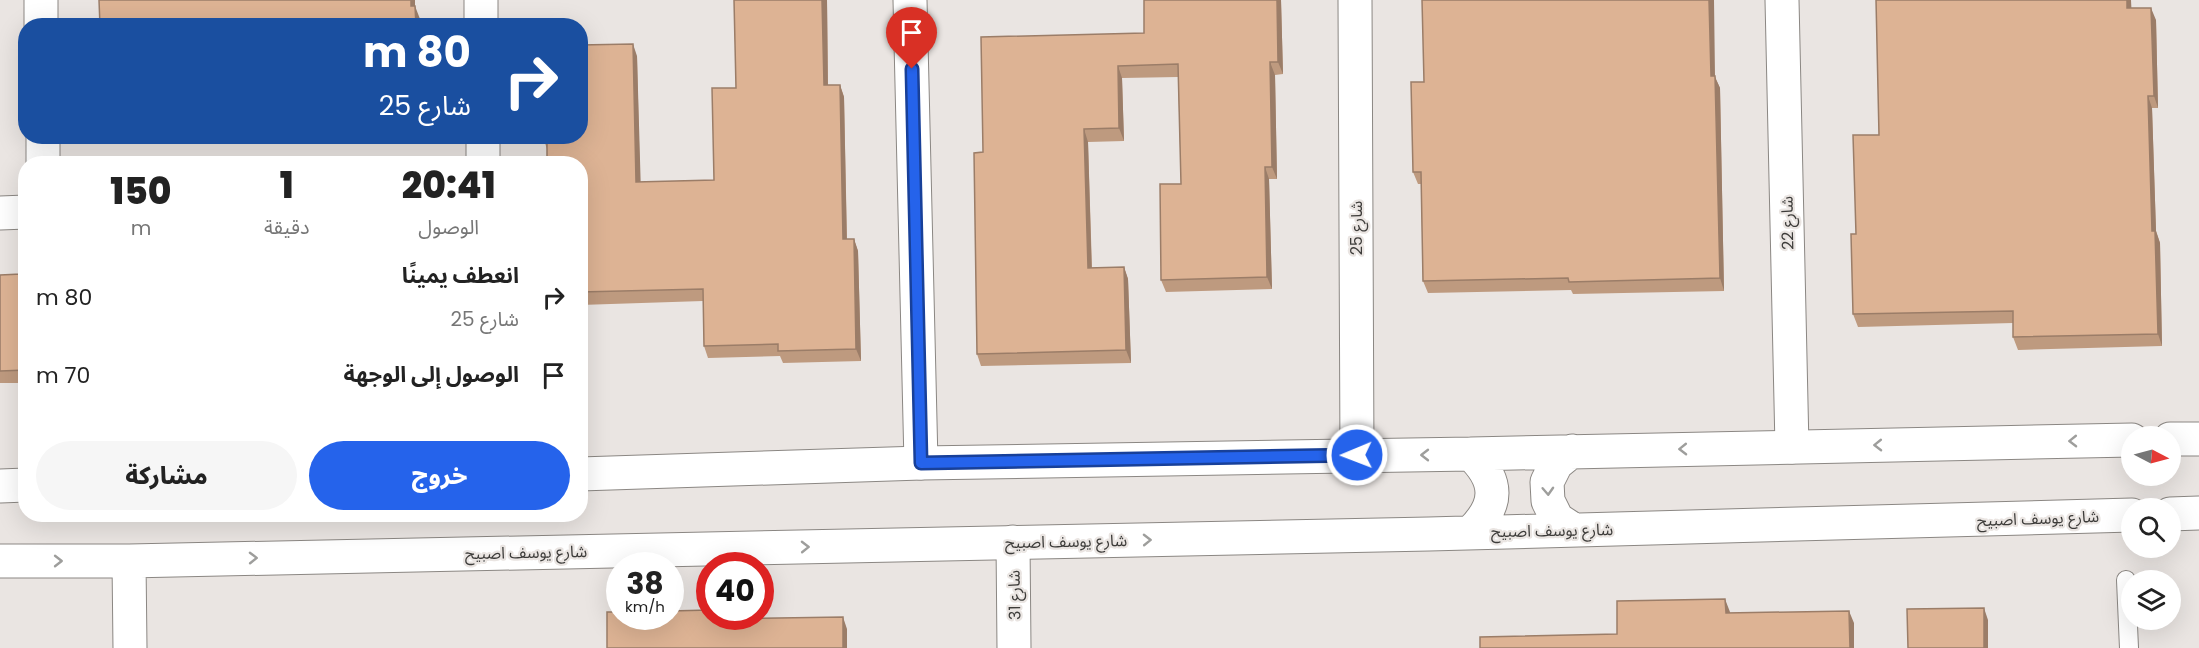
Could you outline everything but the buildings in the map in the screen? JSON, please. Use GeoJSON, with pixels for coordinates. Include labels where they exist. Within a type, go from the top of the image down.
{"type":"FeatureCollection","features":[{"type":"Feature","properties":{"kind":"street"},"geometry":{"type":"LineString","coordinates":[[41,0],[41,18]]}},
{"type":"Feature","properties":{"kind":"street"},"geometry":{"type":"LineString","coordinates":[[481,0],[481,18]]}},
{"type":"Feature","properties":{"kind":"street"},"geometry":{"type":"LineString","coordinates":[[910,0],[921,463]]}},
{"type":"Feature","properties":{"kind":"street","name":"شارع 25"},"geometry":{"type":"LineString","coordinates":[[1355,0],[1357,455]]}},
{"type":"Feature","properties":{"kind":"street","name":"شارع 22"},"geometry":{"type":"LineString","coordinates":[[1782,0],[1792,447]]}},
{"type":"Feature","properties":{"kind":"street"},"geometry":{"type":"LineString","coordinates":[[0,213],[18,212]]}},
{"type":"Feature","properties":{"kind":"street"},"geometry":{"type":"LineString","coordinates":[[2181,440],[2199,439]]}},
{"type":"Feature","properties":{"kind":"street"},"geometry":{"type":"LineString","coordinates":[[588,474],[921,463],[2121,440]]}},
{"type":"Feature","properties":{"kind":"street"},"geometry":{"type":"LineString","coordinates":[[1572,452],[1556,464],[1547,482],[1548,501],[1557,519],[1574,530]]}},
{"type":"Feature","properties":{"kind":"street"},"geometry":{"type":"LineString","coordinates":[[1471,454],[1485,467],[1491,484],[1491,502],[1484,519],[1471,531]]}},
{"type":"Feature","properties":{"kind":"street"},"geometry":{"type":"LineString","coordinates":[[0,486],[18,485]]}},
{"type":"Feature","properties":{"kind":"street"},"geometry":{"type":"LineString","coordinates":[[2181,514],[2199,513]]}},
{"type":"Feature","properties":{"kind":"street","name":"شارع يوسف اصبيح"},"geometry":{"type":"LineString","coordinates":[[0,561],[129,561],[1429,534],[1471,531],[2121,515]]}},
{"type":"Feature","properties":{"kind":"street","name":"شارع 31"},"geometry":{"type":"LineString","coordinates":[[1013,542],[1014,648]]}},
{"type":"Feature","properties":{"kind":"street"},"geometry":{"type":"LineString","coordinates":[[129,561],[130,648]]}},
{"type":"Feature","properties":{"kind":"lane"},"geometry":{"type":"LineString","coordinates":[[2128,630],[2129,648]]}},
{"type":"Feature","properties":{"kind":"route"},"geometry":{"type":"LineString","coordinates":[[912,69],[921,463],[1357,455]]}}]}
